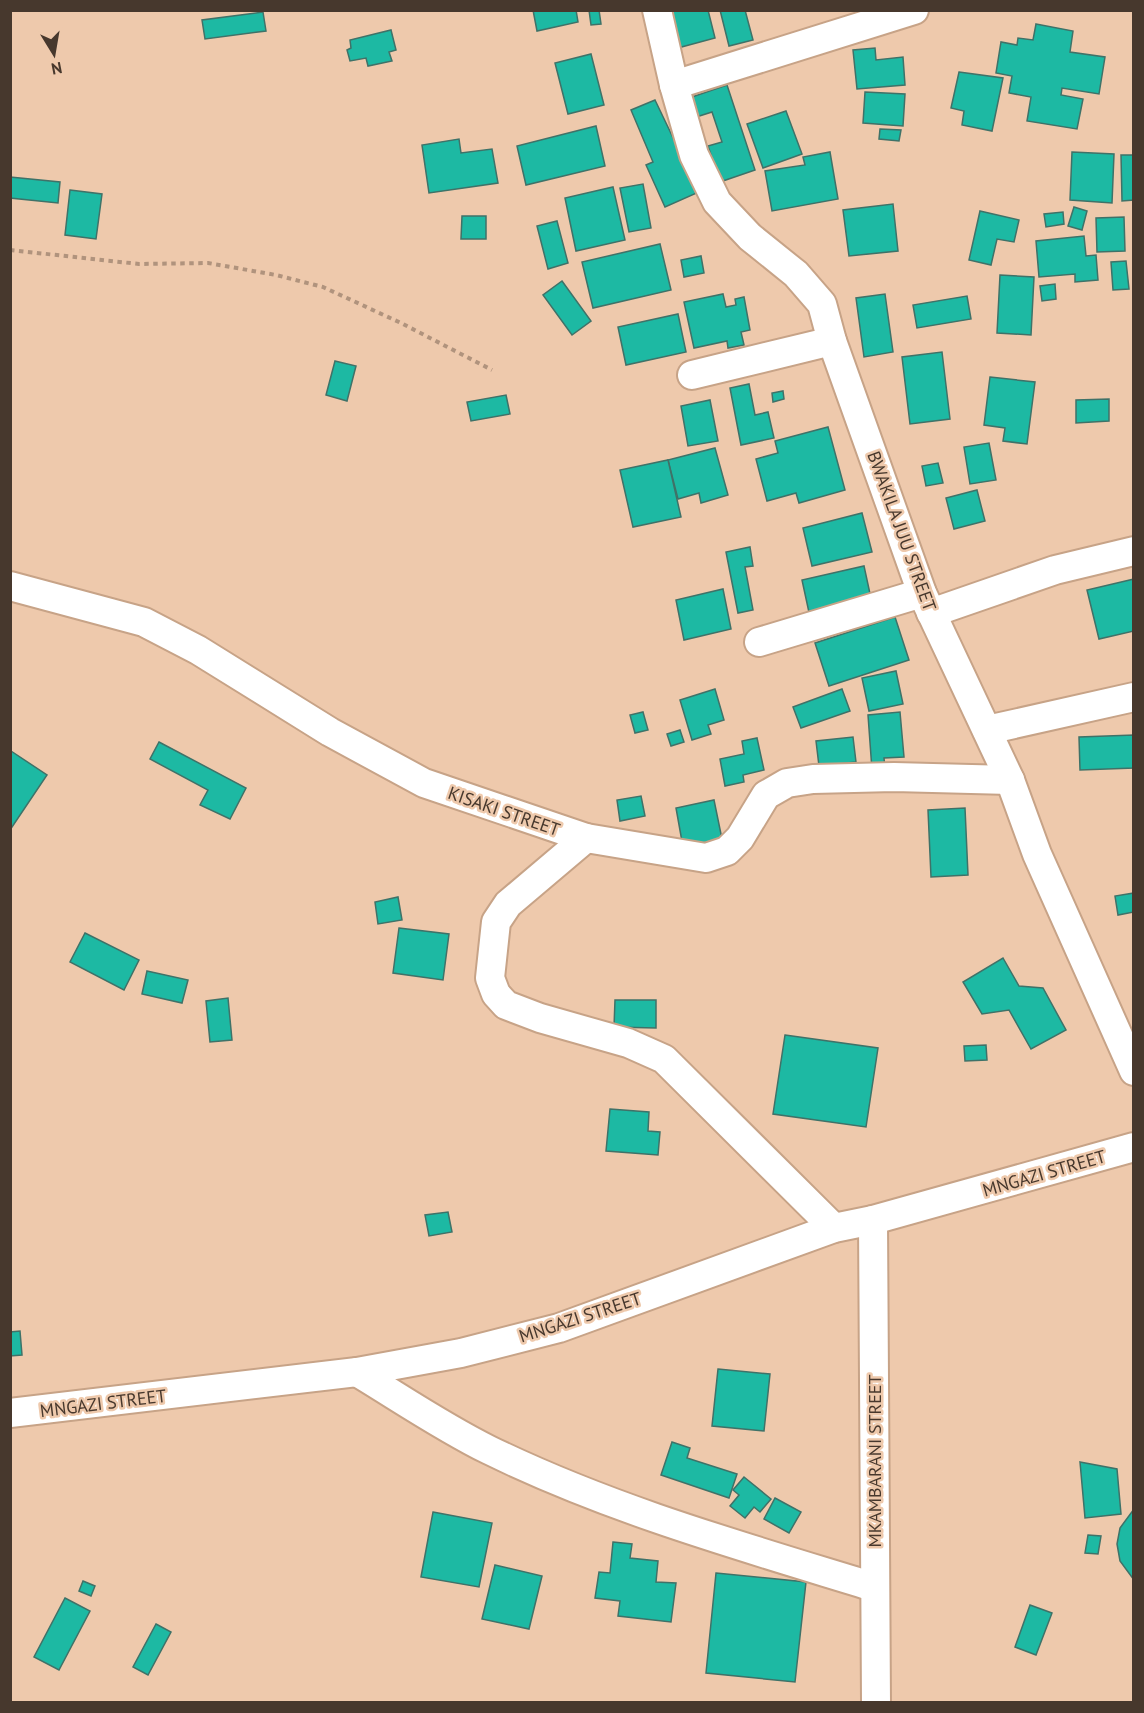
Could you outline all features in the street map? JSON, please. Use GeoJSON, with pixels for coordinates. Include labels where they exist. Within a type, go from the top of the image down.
{"type":"FeatureCollection","features":[{"type":"Feature","properties":{"kind":"street","name":"BWAKILA JUU STREET"},"geometry":{"type":"LineString","coordinates":[[657,10],[674,85],[694,155],[717,202],[750,237],[796,274],[822,304],[832,341],[926,603],[1010,780],[1037,854],[1134,1071]]}},
{"type":"Feature","properties":{"kind":"street"},"geometry":{"type":"LineString","coordinates":[[674,85],[914,10]]}},
{"type":"Feature","properties":{"kind":"street"},"geometry":{"type":"LineString","coordinates":[[692,375],[832,341]]}},
{"type":"Feature","properties":{"kind":"street"},"geometry":{"type":"LineString","coordinates":[[759,642],[1134,551]]}},
{"type":"Feature","properties":{"kind":"street","name":"KISAKI STREET"},"geometry":{"type":"LineString","coordinates":[[10,586],[144,622],[198,650],[330,732],[424,783],[586,838],[706,858],[728,851],[740,838],[766,795],[787,783],[813,779],[894,777],[1010,780]]}},
{"type":"Feature","properties":{"kind":"street"},"geometry":{"type":"LineString","coordinates":[[987,730],[1134,697]]}},
{"type":"Feature","properties":{"kind":"street"},"geometry":{"type":"LineString","coordinates":[[586,838],[508,904],[496,922],[490,978],[496,994],[506,1005],[628,1043],[664,1059],[834,1228]]}},
{"type":"Feature","properties":{"kind":"street","name":"MNGAZI STREET"},"geometry":{"type":"LineString","coordinates":[[10,1413],[357,1372],[461,1353],[559,1328],[834,1228],[873,1220],[1134,1146]]}},
{"type":"Feature","properties":{"kind":"street","name":"MKAMBARANI STREET"},"geometry":{"type":"LineString","coordinates":[[873,1220],[876,1702]]}},
{"type":"Feature","properties":{"kind":"street"},"geometry":{"type":"LineString","coordinates":[[357,1372],[488,1450],[605,1500],[729,1543],[874,1587]]}},
{"type":"Feature","properties":{"kind":"path"},"geometry":{"type":"LineString","coordinates":[[10,250],[139,264],[208,263],[276,275],[323,287],[401,323],[492,370]]}},
{"type":"Feature","properties":{"kind":"building"},"geometry":{"type":"Polygon","coordinates":[[[533,10],[576,10],[578,22],[537,31],[533,10]]]}},
{"type":"Feature","properties":{"kind":"building"},"geometry":{"type":"Polygon","coordinates":[[[589,10],[599,10],[601,24],[591,25],[589,10]]]}},
{"type":"Feature","properties":{"kind":"building"},"geometry":{"type":"Polygon","coordinates":[[[663,10],[708,10],[715,38],[674,49],[663,10]]]}},
{"type":"Feature","properties":{"kind":"building"},"geometry":{"type":"Polygon","coordinates":[[[720,10],[745,10],[753,40],[729,46],[720,10]]]}},
{"type":"Feature","properties":{"kind":"building"},"geometry":{"type":"Polygon","coordinates":[[[263,12],[266,31],[205,39],[202,20],[263,12]]]}},
{"type":"Feature","properties":{"kind":"building"},"geometry":{"type":"Polygon","coordinates":[[[1036,24],[1073,31],[1070,52],[1105,57],[1099,94],[1062,88],[1061,95],[1083,99],[1077,129],[1027,121],[1031,97],[1009,93],[1012,76],[996,73],[1001,42],[1017,45],[1018,38],[1033,40],[1036,24]]]}},
{"type":"Feature","properties":{"kind":"building"},"geometry":{"type":"Polygon","coordinates":[[[391,30],[396,50],[389,52],[392,61],[368,66],[366,58],[350,61],[347,50],[351,48],[350,40],[391,30]]]}},
{"type":"Feature","properties":{"kind":"building"},"geometry":{"type":"Polygon","coordinates":[[[875,48],[876,60],[903,57],[905,85],[857,89],[853,50],[875,48]]]}},
{"type":"Feature","properties":{"kind":"building"},"geometry":{"type":"Polygon","coordinates":[[[591,54],[604,105],[568,114],[555,63],[591,54]]]}},
{"type":"Feature","properties":{"kind":"building"},"geometry":{"type":"Polygon","coordinates":[[[959,72],[1003,78],[992,131],[962,125],[964,111],[951,108],[959,72]]]}},
{"type":"Feature","properties":{"kind":"building"},"geometry":{"type":"Polygon","coordinates":[[[727,85],[755,170],[720,182],[708,146],[722,142],[712,112],[693,118],[686,99],[727,85]]]}},
{"type":"Feature","properties":{"kind":"building"},"geometry":{"type":"Polygon","coordinates":[[[865,92],[905,94],[903,126],[863,123],[865,92]]]}},
{"type":"Feature","properties":{"kind":"building"},"geometry":{"type":"Polygon","coordinates":[[[655,100],[699,192],[665,207],[646,165],[653,162],[631,110],[655,100]]]}},
{"type":"Feature","properties":{"kind":"building"},"geometry":{"type":"Polygon","coordinates":[[[786,111],[802,154],[763,168],[747,124],[786,111]]]}},
{"type":"Feature","properties":{"kind":"building"},"geometry":{"type":"Polygon","coordinates":[[[596,126],[605,166],[526,185],[517,146],[596,126]]]}},
{"type":"Feature","properties":{"kind":"building"},"geometry":{"type":"Polygon","coordinates":[[[880,129],[901,130],[899,141],[879,139],[880,129]]]}},
{"type":"Feature","properties":{"kind":"building"},"geometry":{"type":"Polygon","coordinates":[[[459,139],[461,153],[492,149],[498,183],[429,193],[422,145],[459,139]]]}},
{"type":"Feature","properties":{"kind":"building"},"geometry":{"type":"Polygon","coordinates":[[[830,152],[838,199],[772,211],[765,171],[805,165],[803,157],[830,152]]]}},
{"type":"Feature","properties":{"kind":"building"},"geometry":{"type":"Polygon","coordinates":[[[1072,152],[1114,154],[1112,203],[1070,200],[1072,152]]]}},
{"type":"Feature","properties":{"kind":"building"},"geometry":{"type":"Polygon","coordinates":[[[1121,155],[1134,155],[1134,200],[1122,201],[1121,155]]]}},
{"type":"Feature","properties":{"kind":"building"},"geometry":{"type":"Polygon","coordinates":[[[10,177],[60,182],[58,203],[10,198],[10,177]]]}},
{"type":"Feature","properties":{"kind":"building"},"geometry":{"type":"Polygon","coordinates":[[[643,184],[651,228],[629,232],[620,188],[643,184]]]}},
{"type":"Feature","properties":{"kind":"building"},"geometry":{"type":"Polygon","coordinates":[[[613,187],[625,240],[576,251],[565,198],[613,187]]]}},
{"type":"Feature","properties":{"kind":"building"},"geometry":{"type":"Polygon","coordinates":[[[70,190],[102,194],[96,239],[65,235],[70,190]]]}},
{"type":"Feature","properties":{"kind":"building"},"geometry":{"type":"Polygon","coordinates":[[[893,204],[898,251],[849,256],[843,210],[893,204]]]}},
{"type":"Feature","properties":{"kind":"building"},"geometry":{"type":"Polygon","coordinates":[[[1074,207],[1087,211],[1082,230],[1068,226],[1074,207]]]}},
{"type":"Feature","properties":{"kind":"building"},"geometry":{"type":"Polygon","coordinates":[[[980,211],[1019,220],[1014,242],[997,239],[991,265],[969,260],[980,211]]]}},
{"type":"Feature","properties":{"kind":"building"},"geometry":{"type":"Polygon","coordinates":[[[1063,212],[1064,224],[1046,227],[1044,214],[1063,212]]]}},
{"type":"Feature","properties":{"kind":"building"},"geometry":{"type":"Polygon","coordinates":[[[462,216],[486,216],[486,239],[461,239],[462,216]]]}},
{"type":"Feature","properties":{"kind":"building"},"geometry":{"type":"Polygon","coordinates":[[[1124,217],[1125,251],[1097,252],[1096,218],[1124,217]]]}},
{"type":"Feature","properties":{"kind":"building"},"geometry":{"type":"Polygon","coordinates":[[[557,221],[568,263],[548,269],[537,226],[557,221]]]}},
{"type":"Feature","properties":{"kind":"building"},"geometry":{"type":"Polygon","coordinates":[[[1084,236],[1086,256],[1096,255],[1098,280],[1075,282],[1075,274],[1039,277],[1036,241],[1084,236]]]}},
{"type":"Feature","properties":{"kind":"building"},"geometry":{"type":"Polygon","coordinates":[[[660,244],[671,290],[593,308],[582,262],[660,244]]]}},
{"type":"Feature","properties":{"kind":"building"},"geometry":{"type":"Polygon","coordinates":[[[701,256],[704,273],[684,277],[681,260],[701,256]]]}},
{"type":"Feature","properties":{"kind":"building"},"geometry":{"type":"Polygon","coordinates":[[[1126,261],[1129,289],[1113,290],[1111,262],[1126,261]]]}},
{"type":"Feature","properties":{"kind":"building"},"geometry":{"type":"Polygon","coordinates":[[[1000,275],[1034,277],[1031,335],[997,333],[1000,275]]]}},
{"type":"Feature","properties":{"kind":"building"},"geometry":{"type":"Polygon","coordinates":[[[562,281],[591,321],[572,335],[543,295],[562,281]]]}},
{"type":"Feature","properties":{"kind":"building"},"geometry":{"type":"Polygon","coordinates":[[[1055,284],[1056,299],[1042,301],[1040,286],[1055,284]]]}},
{"type":"Feature","properties":{"kind":"building"},"geometry":{"type":"Polygon","coordinates":[[[723,294],[726,307],[736,305],[735,299],[744,297],[750,330],[741,332],[744,345],[728,348],[727,341],[694,348],[684,302],[723,294]]]}},
{"type":"Feature","properties":{"kind":"building"},"geometry":{"type":"Polygon","coordinates":[[[885,294],[893,352],[864,357],[856,298],[885,294]]]}},
{"type":"Feature","properties":{"kind":"building"},"geometry":{"type":"Polygon","coordinates":[[[967,296],[971,319],[917,328],[913,305],[967,296]]]}},
{"type":"Feature","properties":{"kind":"building"},"geometry":{"type":"Polygon","coordinates":[[[678,314],[686,352],[626,365],[618,327],[678,314]]]}},
{"type":"Feature","properties":{"kind":"building"},"geometry":{"type":"Polygon","coordinates":[[[942,352],[950,419],[910,424],[902,357],[942,352]]]}},
{"type":"Feature","properties":{"kind":"building"},"geometry":{"type":"Polygon","coordinates":[[[335,361],[356,366],[347,401],[326,395],[335,361]]]}},
{"type":"Feature","properties":{"kind":"building"},"geometry":{"type":"Polygon","coordinates":[[[990,377],[1035,382],[1027,444],[1003,441],[1005,428],[984,425],[990,377]]]}},
{"type":"Feature","properties":{"kind":"building"},"geometry":{"type":"Polygon","coordinates":[[[749,384],[755,415],[768,412],[774,438],[741,445],[730,388],[749,384]]]}},
{"type":"Feature","properties":{"kind":"building"},"geometry":{"type":"Polygon","coordinates":[[[783,391],[784,399],[773,402],[772,393],[783,391]]]}},
{"type":"Feature","properties":{"kind":"building"},"geometry":{"type":"Polygon","coordinates":[[[506,395],[510,414],[471,421],[467,402],[506,395]]]}},
{"type":"Feature","properties":{"kind":"building"},"geometry":{"type":"Polygon","coordinates":[[[1109,399],[1109,421],[1076,423],[1076,400],[1109,399]]]}},
{"type":"Feature","properties":{"kind":"building"},"geometry":{"type":"Polygon","coordinates":[[[710,400],[718,441],[688,446],[681,406],[710,400]]]}},
{"type":"Feature","properties":{"kind":"building"},"geometry":{"type":"Polygon","coordinates":[[[828,427],[845,490],[799,503],[796,493],[767,501],[756,459],[778,453],[775,441],[828,427]]]}},
{"type":"Feature","properties":{"kind":"building"},"geometry":{"type":"Polygon","coordinates":[[[989,443],[996,480],[970,484],[964,447],[989,443]]]}},
{"type":"Feature","properties":{"kind":"building"},"geometry":{"type":"Polygon","coordinates":[[[715,448],[728,495],[701,503],[699,493],[678,499],[668,460],[715,448]]]}},
{"type":"Feature","properties":{"kind":"building"},"geometry":{"type":"Polygon","coordinates":[[[668,460],[681,517],[633,527],[620,470],[668,460]]]}},
{"type":"Feature","properties":{"kind":"building"},"geometry":{"type":"Polygon","coordinates":[[[938,463],[943,483],[926,486],[922,466],[938,463]]]}},
{"type":"Feature","properties":{"kind":"building"},"geometry":{"type":"Polygon","coordinates":[[[977,490],[985,521],[954,529],[946,498],[977,490]]]}},
{"type":"Feature","properties":{"kind":"building"},"geometry":{"type":"Polygon","coordinates":[[[862,513],[872,552],[812,566],[803,528],[862,513]]]}},
{"type":"Feature","properties":{"kind":"building"},"geometry":{"type":"Polygon","coordinates":[[[750,547],[753,566],[745,567],[753,610],[738,613],[726,552],[750,547]]]}},
{"type":"Feature","properties":{"kind":"building"},"geometry":{"type":"Polygon","coordinates":[[[864,566],[872,603],[810,617],[802,580],[864,566]]]}},
{"type":"Feature","properties":{"kind":"building"},"geometry":{"type":"Polygon","coordinates":[[[1134,579],[1134,631],[1099,639],[1087,590],[1134,579]]]}},
{"type":"Feature","properties":{"kind":"building"},"geometry":{"type":"Polygon","coordinates":[[[723,589],[731,629],[684,640],[676,600],[723,589]]]}},
{"type":"Feature","properties":{"kind":"building"},"geometry":{"type":"Polygon","coordinates":[[[895,617],[909,660],[829,686],[815,643],[895,617]]]}},
{"type":"Feature","properties":{"kind":"building"},"geometry":{"type":"Polygon","coordinates":[[[896,671],[903,704],[869,711],[862,678],[896,671]]]}},
{"type":"Feature","properties":{"kind":"building"},"geometry":{"type":"Polygon","coordinates":[[[715,689],[724,720],[708,725],[711,734],[692,740],[680,700],[715,689]]]}},
{"type":"Feature","properties":{"kind":"building"},"geometry":{"type":"Polygon","coordinates":[[[842,689],[850,711],[801,728],[793,707],[842,689]]]}},
{"type":"Feature","properties":{"kind":"building"},"geometry":{"type":"Polygon","coordinates":[[[643,712],[648,730],[635,733],[630,715],[643,712]]]}},
{"type":"Feature","properties":{"kind":"building"},"geometry":{"type":"Polygon","coordinates":[[[900,712],[904,757],[884,758],[885,769],[872,770],[868,715],[900,712]]]}},
{"type":"Feature","properties":{"kind":"building"},"geometry":{"type":"Polygon","coordinates":[[[680,730],[684,742],[671,746],[667,734],[680,730]]]}},
{"type":"Feature","properties":{"kind":"building"},"geometry":{"type":"Polygon","coordinates":[[[1134,735],[1134,768],[1080,770],[1079,737],[1134,735]]]}},
{"type":"Feature","properties":{"kind":"building"},"geometry":{"type":"Polygon","coordinates":[[[853,737],[856,762],[819,766],[816,741],[853,737]]]}},
{"type":"Feature","properties":{"kind":"building"},"geometry":{"type":"Polygon","coordinates":[[[757,738],[764,770],[743,775],[744,782],[725,786],[720,759],[744,754],[742,741],[757,738]]]}},
{"type":"Feature","properties":{"kind":"building"},"geometry":{"type":"Polygon","coordinates":[[[159,742],[246,788],[230,819],[200,805],[208,790],[150,759],[159,742]]]}},
{"type":"Feature","properties":{"kind":"building"},"geometry":{"type":"Polygon","coordinates":[[[10,752],[47,775],[10,830],[10,752]]]}},
{"type":"Feature","properties":{"kind":"building"},"geometry":{"type":"Polygon","coordinates":[[[641,796],[645,816],[620,821],[617,800],[641,796]]]}},
{"type":"Feature","properties":{"kind":"building"},"geometry":{"type":"Polygon","coordinates":[[[714,800],[722,839],[683,847],[676,808],[714,800]]]}},
{"type":"Feature","properties":{"kind":"building"},"geometry":{"type":"Polygon","coordinates":[[[965,808],[968,875],[931,877],[928,810],[965,808]]]}},
{"type":"Feature","properties":{"kind":"building"},"geometry":{"type":"Polygon","coordinates":[[[1134,893],[1134,912],[1118,915],[1115,896],[1134,893]]]}},
{"type":"Feature","properties":{"kind":"building"},"geometry":{"type":"Polygon","coordinates":[[[398,897],[402,920],[378,924],[375,902],[398,897]]]}},
{"type":"Feature","properties":{"kind":"building"},"geometry":{"type":"Polygon","coordinates":[[[399,928],[449,934],[443,980],[393,973],[399,928]]]}},
{"type":"Feature","properties":{"kind":"building"},"geometry":{"type":"Polygon","coordinates":[[[85,933],[139,960],[124,990],[70,962],[85,933]]]}},
{"type":"Feature","properties":{"kind":"building"},"geometry":{"type":"Polygon","coordinates":[[[1003,958],[1019,986],[1043,988],[1066,1030],[1031,1049],[1009,1010],[982,1014],[963,982],[1003,958]]]}},
{"type":"Feature","properties":{"kind":"building"},"geometry":{"type":"Polygon","coordinates":[[[147,971],[188,980],[182,1003],[142,994],[147,971]]]}},
{"type":"Feature","properties":{"kind":"building"},"geometry":{"type":"Polygon","coordinates":[[[228,998],[232,1040],[210,1042],[206,1001],[228,998]]]}},
{"type":"Feature","properties":{"kind":"building"},"geometry":{"type":"Polygon","coordinates":[[[615,1000],[656,1000],[656,1028],[614,1027],[615,1000]]]}},
{"type":"Feature","properties":{"kind":"building"},"geometry":{"type":"Polygon","coordinates":[[[785,1035],[878,1048],[866,1127],[773,1114],[785,1035]]]}},
{"type":"Feature","properties":{"kind":"building"},"geometry":{"type":"Polygon","coordinates":[[[986,1045],[987,1060],[965,1061],[964,1046],[986,1045]]]}},
{"type":"Feature","properties":{"kind":"building"},"geometry":{"type":"Polygon","coordinates":[[[610,1109],[649,1112],[648,1131],[660,1132],[658,1155],[606,1151],[610,1109]]]}},
{"type":"Feature","properties":{"kind":"building"},"geometry":{"type":"Polygon","coordinates":[[[448,1212],[452,1232],[429,1236],[425,1215],[448,1212]]]}},
{"type":"Feature","properties":{"kind":"building"},"geometry":{"type":"Polygon","coordinates":[[[20,1331],[22,1355],[10,1356],[10,1332],[20,1331]]]}},
{"type":"Feature","properties":{"kind":"building"},"geometry":{"type":"Polygon","coordinates":[[[718,1369],[770,1374],[764,1431],[712,1426],[718,1369]]]}},
{"type":"Feature","properties":{"kind":"building"},"geometry":{"type":"Polygon","coordinates":[[[672,1442],[690,1448],[687,1458],[737,1474],[729,1498],[661,1475],[672,1442]]]}},
{"type":"Feature","properties":{"kind":"building"},"geometry":{"type":"Polygon","coordinates":[[[1080,1462],[1117,1469],[1121,1514],[1085,1518],[1080,1462]]]}},
{"type":"Feature","properties":{"kind":"building"},"geometry":{"type":"Polygon","coordinates":[[[744,1477],[771,1499],[760,1512],[754,1507],[745,1518],[730,1506],[739,1495],[733,1490],[744,1477]]]}},
{"type":"Feature","properties":{"kind":"building"},"geometry":{"type":"Polygon","coordinates":[[[775,1498],[801,1512],[789,1533],[764,1519],[775,1498]]]}},
{"type":"Feature","properties":{"kind":"building"},"geometry":{"type":"Polygon","coordinates":[[[1134,1509],[1134,1580],[1120,1561],[1117,1544],[1120,1528],[1134,1509]]]}},
{"type":"Feature","properties":{"kind":"building"},"geometry":{"type":"Polygon","coordinates":[[[433,1512],[492,1523],[479,1587],[421,1577],[433,1512]]]}},
{"type":"Feature","properties":{"kind":"building"},"geometry":{"type":"Polygon","coordinates":[[[1088,1535],[1101,1536],[1098,1554],[1085,1553],[1088,1535]]]}},
{"type":"Feature","properties":{"kind":"building"},"geometry":{"type":"Polygon","coordinates":[[[613,1542],[632,1544],[630,1558],[658,1561],[656,1582],[676,1583],[671,1622],[618,1616],[620,1601],[595,1598],[599,1572],[610,1573],[613,1542]]]}},
{"type":"Feature","properties":{"kind":"building"},"geometry":{"type":"Polygon","coordinates":[[[495,1565],[542,1576],[529,1629],[482,1619],[495,1565]]]}},
{"type":"Feature","properties":{"kind":"building"},"geometry":{"type":"Polygon","coordinates":[[[716,1573],[806,1582],[795,1682],[706,1673],[716,1573]]]}},
{"type":"Feature","properties":{"kind":"building"},"geometry":{"type":"Polygon","coordinates":[[[83,1581],[95,1586],[91,1596],[79,1591],[83,1581]]]}},
{"type":"Feature","properties":{"kind":"building"},"geometry":{"type":"Polygon","coordinates":[[[65,1598],[90,1611],[59,1670],[34,1657],[65,1598]]]}},
{"type":"Feature","properties":{"kind":"building"},"geometry":{"type":"Polygon","coordinates":[[[1030,1605],[1052,1613],[1036,1655],[1015,1647],[1030,1605]]]}},
{"type":"Feature","properties":{"kind":"building"},"geometry":{"type":"Polygon","coordinates":[[[156,1624],[171,1632],[148,1675],[133,1667],[156,1624]]]}}]}
